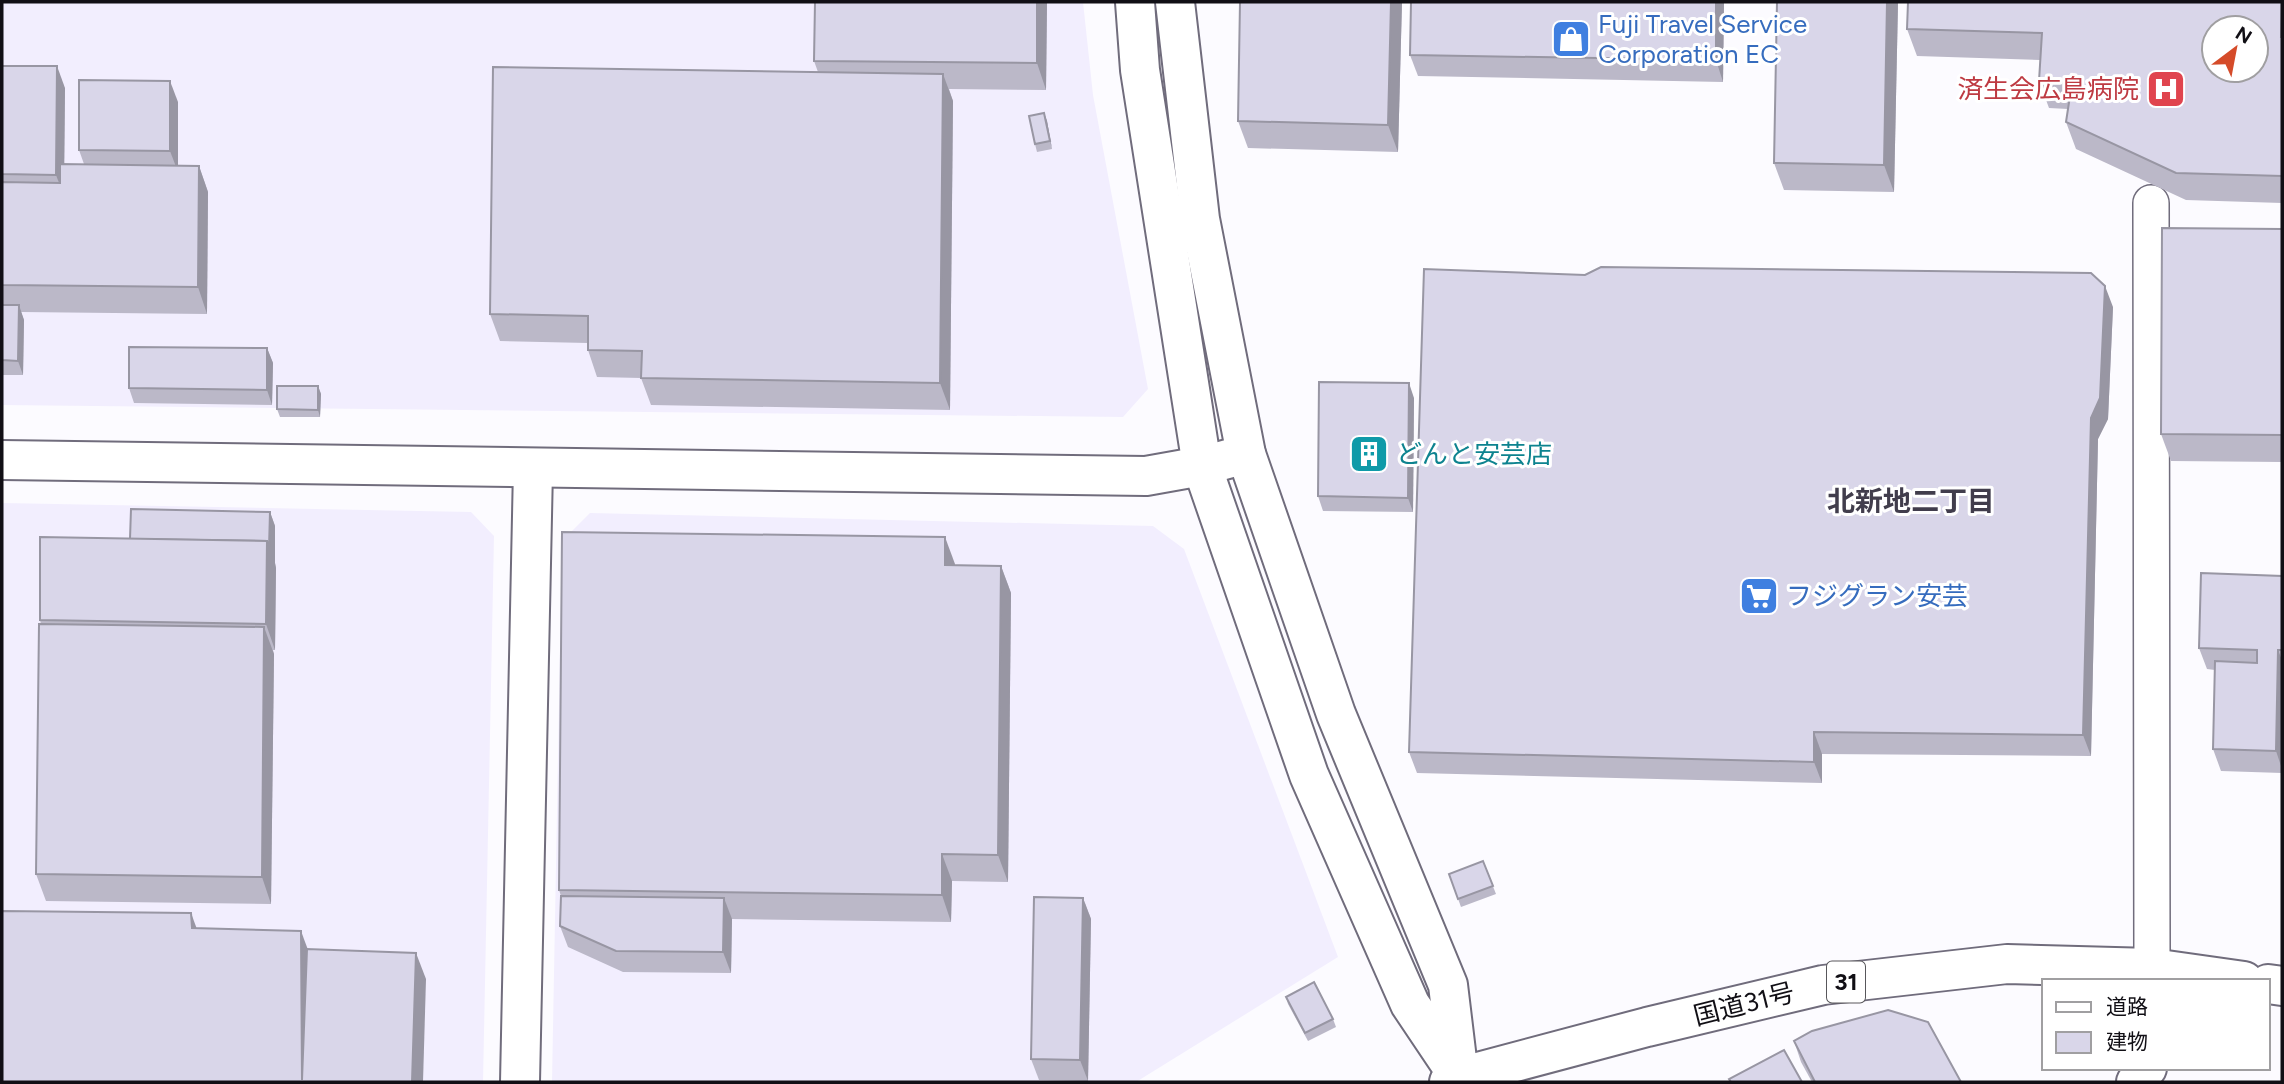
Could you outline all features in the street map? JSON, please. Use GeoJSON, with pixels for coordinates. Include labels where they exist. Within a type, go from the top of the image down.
{"type":"FeatureCollection","features":[{"type":"Feature","properties":{"kind":"main road"},"geometry":{"type":"LineString","coordinates":[[1135,2],[1140,69],[1202,466],[1309,775],[1410,1004],[1453,1081]]}},
{"type":"Feature","properties":{"kind":"main road"},"geometry":{"type":"LineString","coordinates":[[1175,2],[1200,219],[1246,454],[1336,714],[1448,985],[1453,1081]]}},
{"type":"Feature","properties":{"kind":"main road"},"geometry":{"type":"LineString","coordinates":[[2,460],[1146,476],[1202,466],[1246,454]]}},
{"type":"Feature","properties":{"kind":"main road"},"geometry":{"type":"LineString","coordinates":[[520,1082],[533,469]]}},
{"type":"Feature","properties":{"kind":"main road","name":"国道31号"},"geometry":{"type":"LineString","coordinates":[[1453,1081],[1647,1027],[1823,985],[2007,964],[2218,979]]}},
{"type":"Feature","properties":{"kind":"street"},"geometry":{"type":"LineString","coordinates":[[2151,203],[2152,974]]}},
{"type":"Feature","properties":{"kind":"shaded area"},"geometry":{"type":"Polygon","coordinates":[[[2,2],[1083,2],[1093,95],[1148,389],[1123,417],[2,405],[2,2]]]}},
{"type":"Feature","properties":{"kind":"shaded area"},"geometry":{"type":"Polygon","coordinates":[[[2,503],[471,512],[494,536],[483,1082],[2,1082],[2,503]]]}},
{"type":"Feature","properties":{"kind":"shaded area"},"geometry":{"type":"Polygon","coordinates":[[[590,513],[1153,526],[1184,549],[1338,957],[1136,1082],[552,1082],[562,541],[590,513]]]}},
{"type":"Feature","properties":{"kind":"building"},"geometry":{"type":"Polygon","coordinates":[[[815,2],[1037,2],[1037,63],[814,61],[815,2]]]}},
{"type":"Feature","properties":{"kind":"building"},"geometry":{"type":"Polygon","coordinates":[[[1240,2],[1391,2],[1388,125],[1238,121],[1240,2]]]}},
{"type":"Feature","properties":{"kind":"building","name":"Fuji Travel Service Corporation EC"},"geometry":{"type":"Polygon","coordinates":[[[1411,2],[1716,2],[1716,60],[1410,55],[1411,2]]]}},
{"type":"Feature","properties":{"kind":"building"},"geometry":{"type":"Polygon","coordinates":[[[1777,2],[1887,2],[1884,165],[1774,163],[1777,2]]]}},
{"type":"Feature","properties":{"kind":"building","name":"済生会広島病院"},"geometry":{"type":"Polygon","coordinates":[[[1908,2],[2282,2],[2282,176],[2176,173],[2066,122],[2072,83],[2039,81],[2042,33],[1907,29],[1908,2]]]}},
{"type":"Feature","properties":{"kind":"building"},"geometry":{"type":"Polygon","coordinates":[[[2,66],[57,66],[56,175],[2,174],[2,66]]]}},
{"type":"Feature","properties":{"kind":"building"},"geometry":{"type":"Polygon","coordinates":[[[493,67],[943,74],[940,383],[641,378],[642,351],[588,350],[588,316],[490,314],[493,67]]]}},
{"type":"Feature","properties":{"kind":"building"},"geometry":{"type":"Polygon","coordinates":[[[79,80],[170,81],[170,151],[79,150],[79,80]]]}},
{"type":"Feature","properties":{"kind":"building"},"geometry":{"type":"Polygon","coordinates":[[[1044,113],[1050,141],[1035,144],[1029,116],[1044,113]]]}},
{"type":"Feature","properties":{"kind":"building"},"geometry":{"type":"Polygon","coordinates":[[[60,164],[199,166],[198,287],[2,285],[2,182],[60,183],[60,164]]]}},
{"type":"Feature","properties":{"kind":"building"},"geometry":{"type":"Polygon","coordinates":[[[2162,228],[2282,229],[2282,435],[2161,434],[2162,228]]]}},
{"type":"Feature","properties":{"kind":"building","name":"フジグラン安芸"},"geometry":{"type":"Polygon","coordinates":[[[1601,267],[2091,273],[2105,286],[2100,398],[2091,418],[2083,735],[1814,732],[1814,762],[1409,752],[1424,269],[1585,275],[1601,267]]]}},
{"type":"Feature","properties":{"kind":"building"},"geometry":{"type":"Polygon","coordinates":[[[2,305],[19,305],[18,361],[2,360],[2,305]]]}},
{"type":"Feature","properties":{"kind":"building"},"geometry":{"type":"Polygon","coordinates":[[[129,347],[267,348],[267,390],[129,388],[129,347]]]}},
{"type":"Feature","properties":{"kind":"building","name":"どんと安芸店"},"geometry":{"type":"Polygon","coordinates":[[[1319,382],[1409,383],[1408,498],[1318,496],[1319,382]]]}},
{"type":"Feature","properties":{"kind":"building"},"geometry":{"type":"Polygon","coordinates":[[[277,386],[318,386],[318,410],[277,409],[277,386]]]}},
{"type":"Feature","properties":{"kind":"building"},"geometry":{"type":"Polygon","coordinates":[[[131,509],[270,512],[269,548],[267,541],[130,539],[131,509]]]}},
{"type":"Feature","properties":{"kind":"building"},"geometry":{"type":"Polygon","coordinates":[[[562,532],[945,537],[945,565],[1001,566],[998,855],[942,854],[942,895],[559,890],[562,532]]]}},
{"type":"Feature","properties":{"kind":"building"},"geometry":{"type":"Polygon","coordinates":[[[40,537],[267,541],[266,624],[40,620],[40,537]]]}},
{"type":"Feature","properties":{"kind":"building"},"geometry":{"type":"Polygon","coordinates":[[[2201,573],[2282,576],[2282,650],[2278,650],[2276,751],[2213,749],[2215,661],[2257,663],[2257,650],[2199,648],[2201,573]]]}},
{"type":"Feature","properties":{"kind":"building"},"geometry":{"type":"Polygon","coordinates":[[[39,624],[264,627],[262,877],[36,874],[39,624]]]}},
{"type":"Feature","properties":{"kind":"building"},"geometry":{"type":"Polygon","coordinates":[[[1483,861],[1493,886],[1458,899],[1449,874],[1483,861]]]}},
{"type":"Feature","properties":{"kind":"building"},"geometry":{"type":"Polygon","coordinates":[[[561,896],[724,898],[723,952],[616,951],[560,926],[561,896]]]}},
{"type":"Feature","properties":{"kind":"building"},"geometry":{"type":"Polygon","coordinates":[[[1034,897],[1083,898],[1080,1060],[1031,1059],[1034,897]]]}},
{"type":"Feature","properties":{"kind":"building"},"geometry":{"type":"Polygon","coordinates":[[[2,911],[191,913],[192,928],[301,931],[302,1080],[307,949],[416,953],[412,1082],[2,1082],[2,911]]]}},
{"type":"Feature","properties":{"kind":"building"},"geometry":{"type":"Polygon","coordinates":[[[1314,982],[1333,1019],[1305,1033],[1286,997],[1314,982]]]}},
{"type":"Feature","properties":{"kind":"building"},"geometry":{"type":"Polygon","coordinates":[[[1888,1010],[1928,1022],[1961,1082],[1815,1082],[1794,1041],[1812,1031],[1888,1010]]]}},
{"type":"Feature","properties":{"kind":"building"},"geometry":{"type":"Polygon","coordinates":[[[1784,1050],[1802,1082],[1731,1082],[1729,1079],[1784,1050]]]}},
{"type":"Feature","properties":{"kind":"place","name":"Fuji Travel Service Corporation EC"},"geometry":{"type":"Point","coordinates":[1571,39]}},
{"type":"Feature","properties":{"kind":"place","name":"済生会広島病院"},"geometry":{"type":"Point","coordinates":[2166,89]}},
{"type":"Feature","properties":{"kind":"place","name":"どんと安芸店"},"geometry":{"type":"Point","coordinates":[1369,454]}},
{"type":"Feature","properties":{"kind":"place","name":"フジグラン安芸"},"geometry":{"type":"Point","coordinates":[1759,596]}},
{"type":"Feature","properties":{"kind":"district","name":"北新地二丁目"},"geometry":{"type":"Point","coordinates":[1911,501]}}]}
